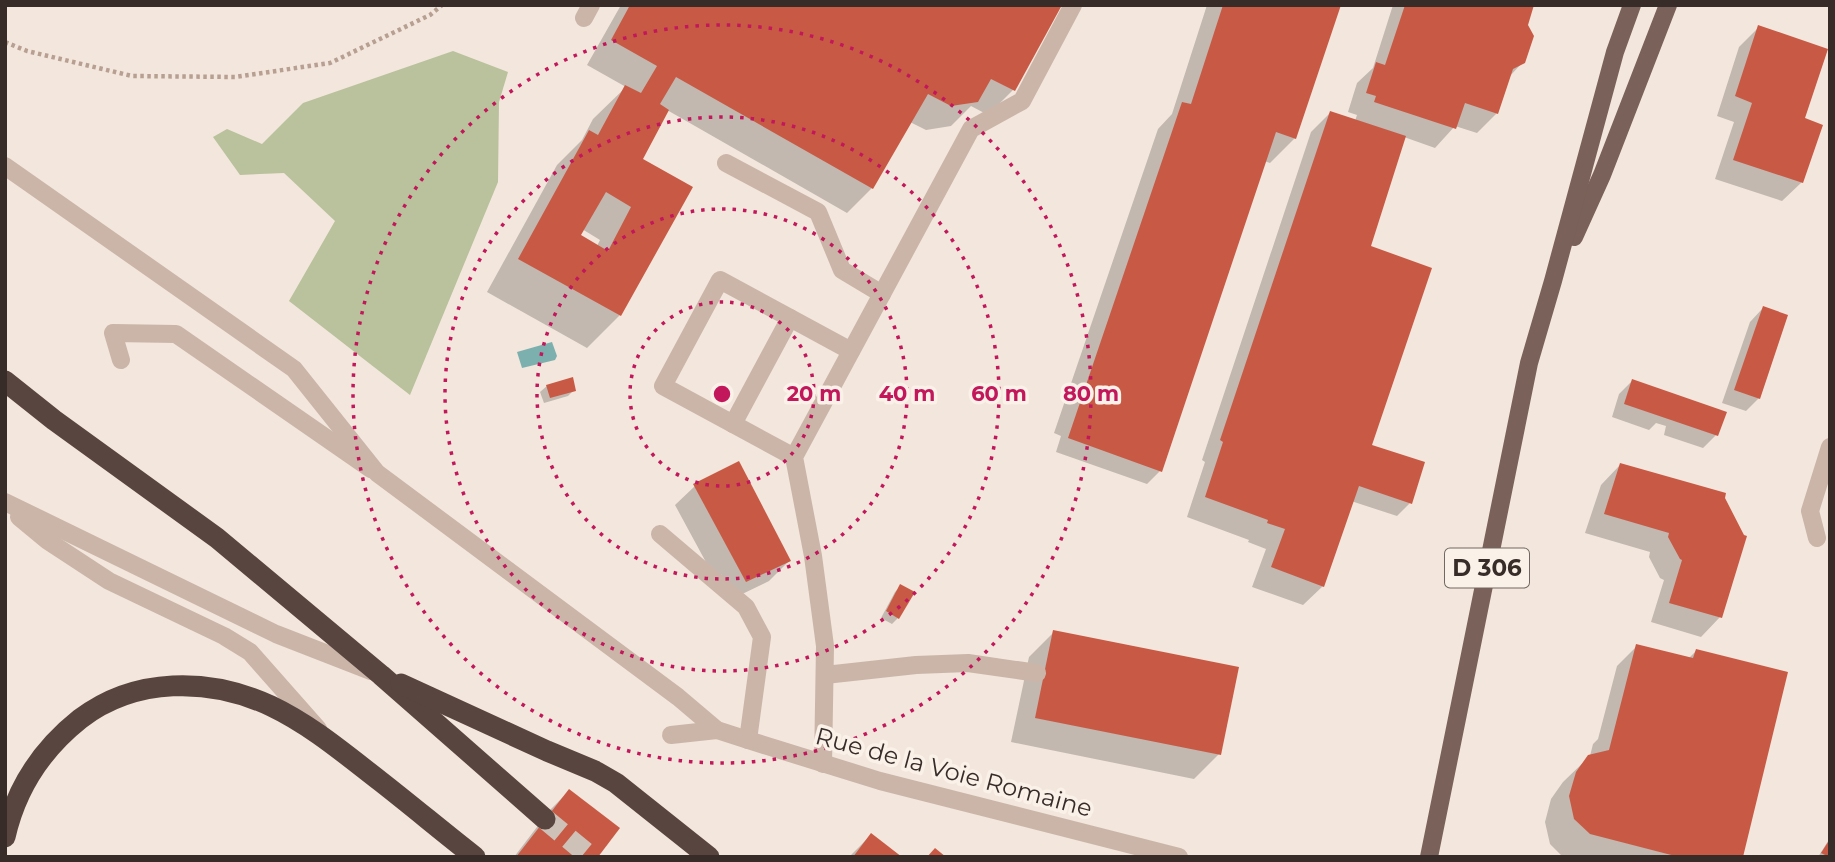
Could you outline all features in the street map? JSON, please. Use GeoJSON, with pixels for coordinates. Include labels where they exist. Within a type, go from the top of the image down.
{"type":"FeatureCollection","features":[{"type":"Feature","properties":{"kind":"highway"},"geometry":{"type":"LineString","coordinates":[[5,381],[54,420],[217,538],[381,675],[545,819]]}},
{"type":"Feature","properties":{"kind":"highway"},"geometry":{"type":"LineString","coordinates":[[381,675],[595,771],[616,783],[709,857]]}},
{"type":"Feature","properties":{"kind":"highway"},"geometry":{"type":"LineString","coordinates":[[5,837],[17,798],[31,770],[65,731],[106,702],[130,693],[163,685],[192,686],[218,689],[271,706],[330,742],[475,857]]}},
{"type":"Feature","properties":{"kind":"main road","name":"D 306"},"geometry":{"type":"LineString","coordinates":[[1429,857],[1529,363],[1615,52],[1632,5]]}},
{"type":"Feature","properties":{"kind":"main road","name":"D 306"},"geometry":{"type":"LineString","coordinates":[[1553,281],[1602,175],[1668,5]]}},
{"type":"Feature","properties":{"kind":"street"},"geometry":{"type":"LineString","coordinates":[[823,764],[825,646],[794,457],[971,129],[1023,102],[1073,5]]}},
{"type":"Feature","properties":{"kind":"street"},"geometry":{"type":"LineString","coordinates":[[726,163],[818,212],[842,270],[882,294]]}},
{"type":"Feature","properties":{"kind":"street"},"geometry":{"type":"LineString","coordinates":[[5,166],[294,369],[377,473]]}},
{"type":"Feature","properties":{"kind":"street"},"geometry":{"type":"LineString","coordinates":[[794,457],[663,386],[720,280],[851,351]]}},
{"type":"Feature","properties":{"kind":"street"},"geometry":{"type":"LineString","coordinates":[[733,424],[790,318]]}},
{"type":"Feature","properties":{"kind":"street"},"geometry":{"type":"LineString","coordinates":[[121,360],[113,333],[176,334],[377,473],[678,697],[717,730]]}},
{"type":"Feature","properties":{"kind":"street"},"geometry":{"type":"LineString","coordinates":[[1817,538],[1811,511],[1830,447]]}},
{"type":"Feature","properties":{"kind":"street"},"geometry":{"type":"LineString","coordinates":[[5,504],[276,634],[381,675]]}},
{"type":"Feature","properties":{"kind":"street"},"geometry":{"type":"LineString","coordinates":[[5,504],[48,541],[108,581],[224,636],[250,652],[330,742]]}},
{"type":"Feature","properties":{"kind":"street"},"geometry":{"type":"LineString","coordinates":[[660,534],[746,607],[762,637],[748,740]]}},
{"type":"Feature","properties":{"kind":"street"},"geometry":{"type":"LineString","coordinates":[[825,675],[916,665],[968,663],[1037,673]]}},
{"type":"Feature","properties":{"kind":"street"},"geometry":{"type":"LineString","coordinates":[[671,734],[717,730]]}},
{"type":"Feature","properties":{"kind":"street","name":"Rue de la Voie Romaine"},"geometry":{"type":"LineString","coordinates":[[717,730],[880,782],[1179,857]]}},
{"type":"Feature","properties":{"kind":"path"},"geometry":{"type":"LineString","coordinates":[[5,42],[27,51],[132,76],[234,77],[330,62],[430,15],[442,5]]}},
{"type":"Feature","properties":{"kind":"green space"},"geometry":{"type":"Polygon","coordinates":[[[453,51],[508,72],[499,102],[498,182],[410,395],[289,301],[335,221],[284,173],[240,175],[213,137],[227,129],[262,144],[303,103],[453,51]]]}},
{"type":"Feature","properties":{"kind":"water"},"geometry":{"type":"Polygon","coordinates":[[[552,342],[557,356],[555,360],[522,368],[517,352],[552,342]]]}},
{"type":"Feature","properties":{"kind":"building"},"geometry":{"type":"Polygon","coordinates":[[[630,5],[1062,5],[1015,91],[991,79],[978,102],[951,106],[928,94],[873,189],[676,77],[660,104],[669,110],[643,159],[693,187],[621,316],[518,259],[589,130],[598,135],[625,85],[641,93],[657,66],[611,40],[630,5]],[[606,192],[581,235],[608,251],[631,207],[606,192]]]}},
{"type":"Feature","properties":{"kind":"building"},"geometry":{"type":"Polygon","coordinates":[[[1223,5],[1341,5],[1296,139],[1276,132],[1162,472],[1068,438],[1182,102],[1191,104],[1223,5]]]}},
{"type":"Feature","properties":{"kind":"building"},"geometry":{"type":"Polygon","coordinates":[[[1405,5],[1534,5],[1528,25],[1534,36],[1525,63],[1513,69],[1498,114],[1465,103],[1456,129],[1374,102],[1376,96],[1366,93],[1376,62],[1385,65],[1405,5]]]}},
{"type":"Feature","properties":{"kind":"building"},"geometry":{"type":"Polygon","coordinates":[[[1758,25],[1828,49],[1805,118],[1823,125],[1803,183],[1733,160],[1752,103],[1735,96],[1758,25]]]}},
{"type":"Feature","properties":{"kind":"building"},"geometry":{"type":"Polygon","coordinates":[[[1330,111],[1406,136],[1371,246],[1432,268],[1372,445],[1425,462],[1412,504],[1359,486],[1324,587],[1271,567],[1285,529],[1205,497],[1223,442],[1220,440],[1330,111]]]}},
{"type":"Feature","properties":{"kind":"building"},"geometry":{"type":"Polygon","coordinates":[[[1763,306],[1788,315],[1760,399],[1734,390],[1763,306]]]}},
{"type":"Feature","properties":{"kind":"building"},"geometry":{"type":"Polygon","coordinates":[[[573,377],[576,391],[550,398],[546,385],[573,377]]]}},
{"type":"Feature","properties":{"kind":"building"},"geometry":{"type":"Polygon","coordinates":[[[1632,379],[1727,412],[1718,436],[1624,404],[1632,379]]]}},
{"type":"Feature","properties":{"kind":"building"},"geometry":{"type":"Polygon","coordinates":[[[739,461],[791,561],[746,582],[693,484],[739,461]]]}},
{"type":"Feature","properties":{"kind":"building"},"geometry":{"type":"Polygon","coordinates":[[[1620,463],[1726,493],[1725,498],[1747,536],[1722,618],[1669,603],[1682,560],[1668,537],[1669,533],[1604,514],[1620,463]]]}},
{"type":"Feature","properties":{"kind":"building"},"geometry":{"type":"Polygon","coordinates":[[[900,584],[915,592],[899,619],[886,611],[900,584]]]}},
{"type":"Feature","properties":{"kind":"building"},"geometry":{"type":"Polygon","coordinates":[[[1053,630],[1239,667],[1221,755],[1035,718],[1053,630]]]}},
{"type":"Feature","properties":{"kind":"building"},"geometry":{"type":"Polygon","coordinates":[[[1636,644],[1693,658],[1696,649],[1788,672],[1743,857],[1679,857],[1590,834],[1574,819],[1569,796],[1576,772],[1588,755],[1609,750],[1636,644]]]}},
{"type":"Feature","properties":{"kind":"building"},"geometry":{"type":"Polygon","coordinates":[[[569,789],[620,828],[598,857],[516,857],[569,789]]]}},
{"type":"Feature","properties":{"kind":"building"},"geometry":{"type":"Polygon","coordinates":[[[871,833],[902,857],[853,857],[871,833]]]}},
{"type":"Feature","properties":{"kind":"building"},"geometry":{"type":"Polygon","coordinates":[[[1830,839],[1830,857],[1829,857],[1821,853],[1830,839]]]}},
{"type":"Feature","properties":{"kind":"building"},"geometry":{"type":"Polygon","coordinates":[[[935,848],[946,857],[927,857],[935,848]]]}},
{"type":"Feature","properties":{"kind":"tunnel"},"geometry":{"type":"LineString","coordinates":[[545,819],[591,857]]}}]}
